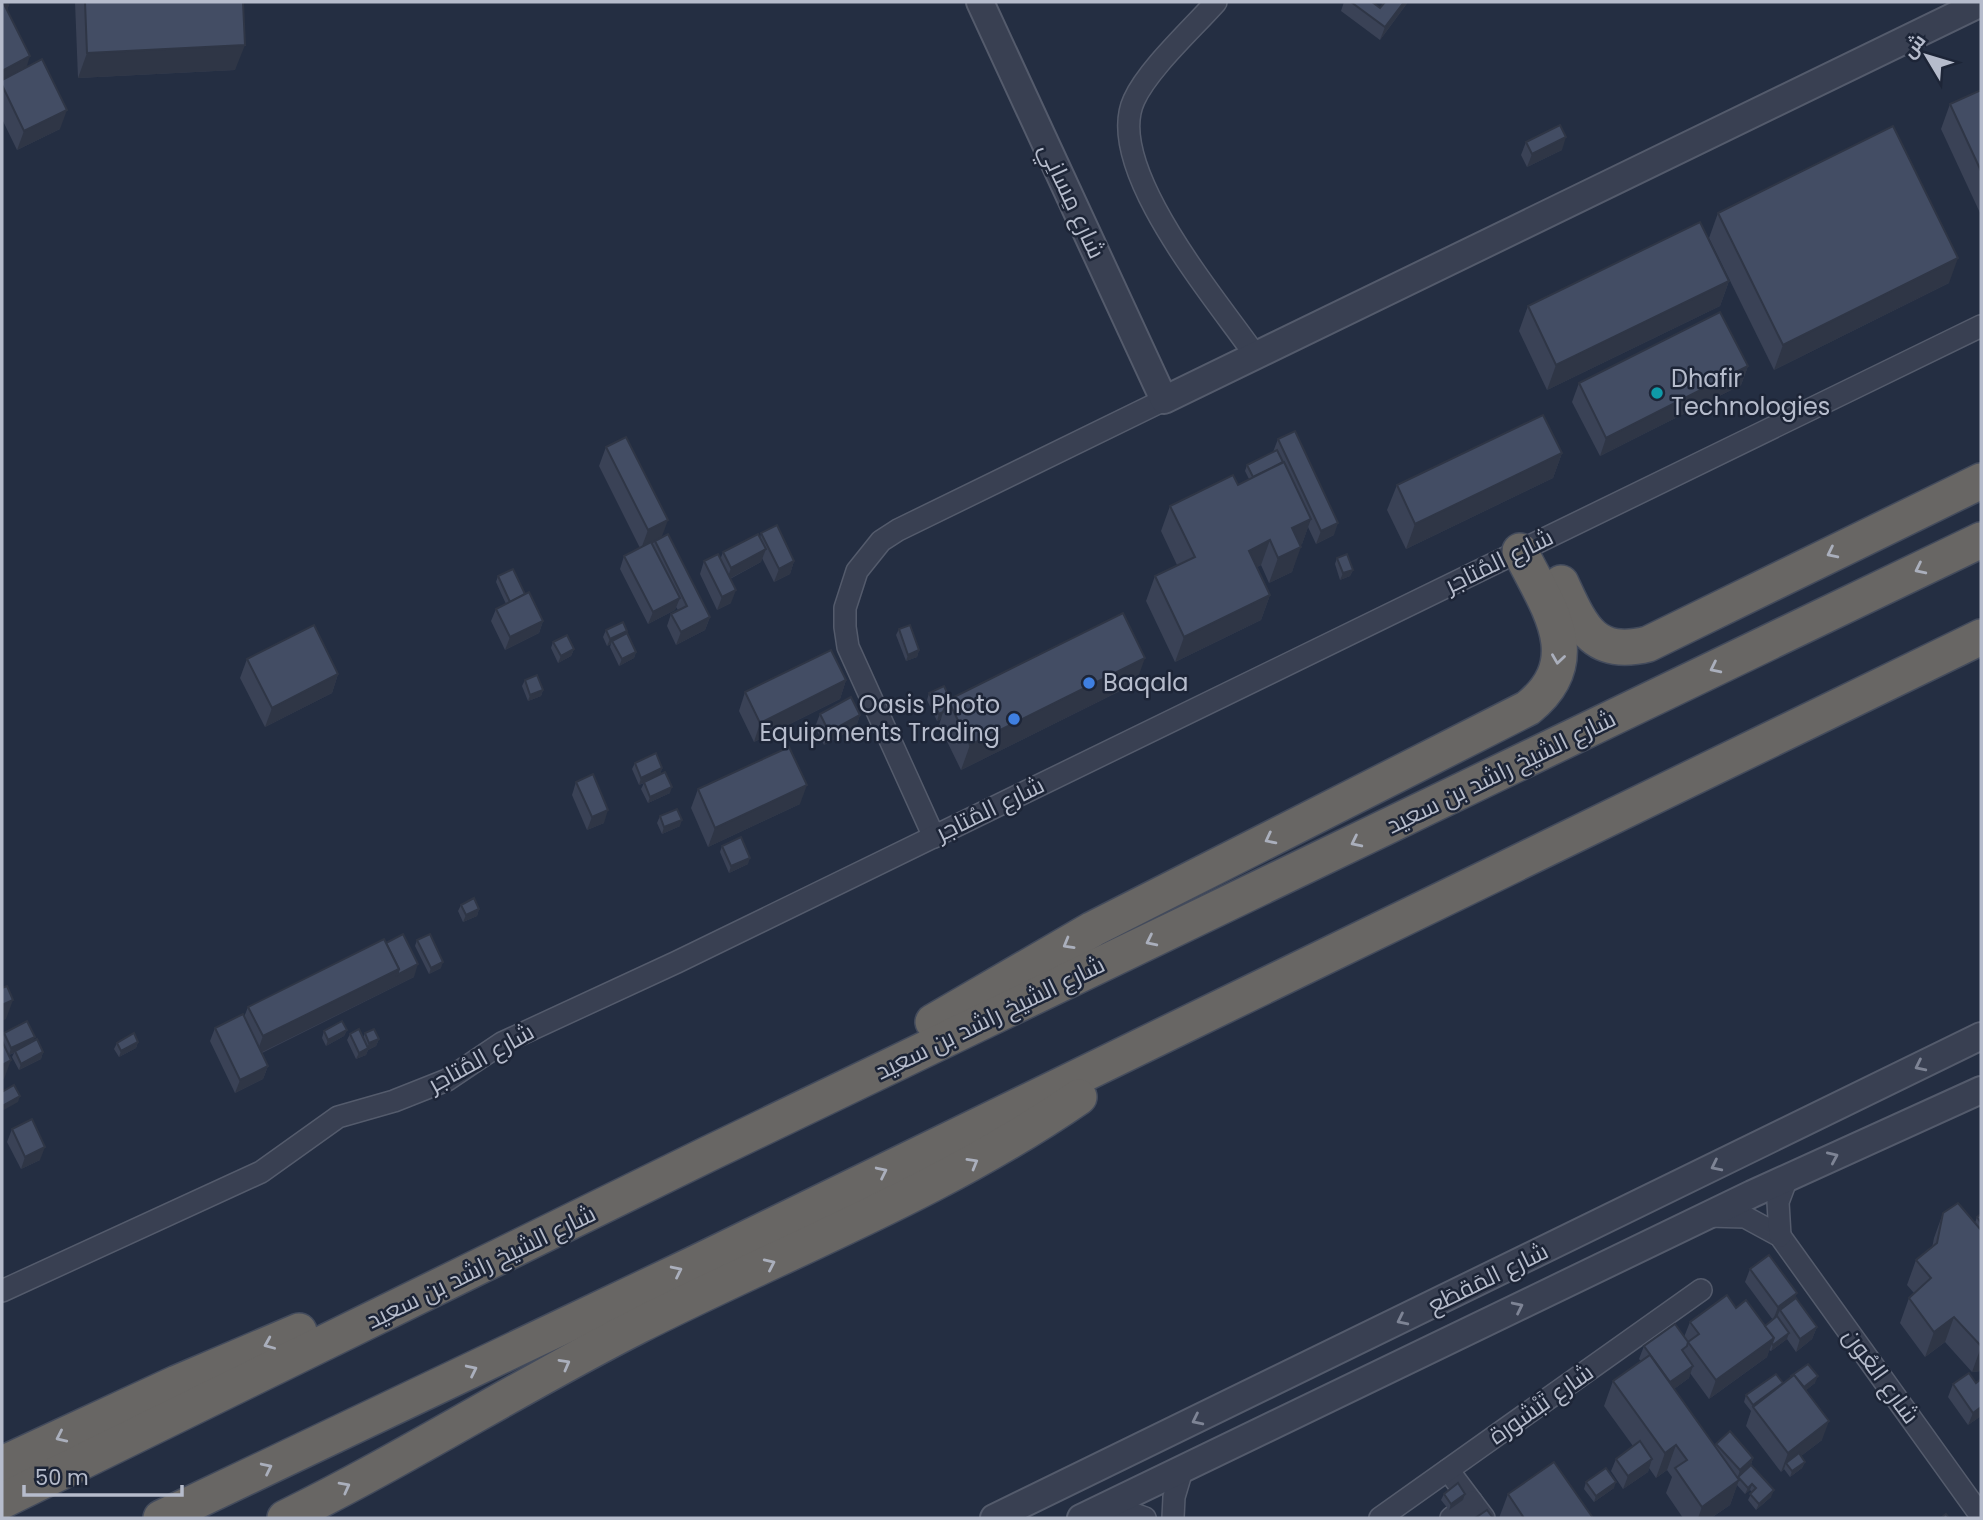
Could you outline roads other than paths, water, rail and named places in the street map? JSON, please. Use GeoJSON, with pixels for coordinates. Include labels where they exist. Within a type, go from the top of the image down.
{"type":"FeatureCollection","features":[{"type":"Feature","properties":{"kind":"highway"},"geometry":{"type":"LineString","coordinates":[[1530,546],[1579,622],[1593,638],[1611,647],[1628,649],[1648,644],[1981,481]]}},
{"type":"Feature","properties":{"kind":"highway","name":"شارع الشيخ راشد بن سعيد"},"geometry":{"type":"LineString","coordinates":[[2,1502],[708,1154],[1981,540]]}},
{"type":"Feature","properties":{"kind":"highway"},"geometry":{"type":"LineString","coordinates":[[708,1154],[1093,929],[1528,708],[1544,695],[1554,680],[1560,661],[1557,627],[1530,546]]}},
{"type":"Feature","properties":{"kind":"highway"},"geometry":{"type":"LineString","coordinates":[[161,1518],[1981,637]]}},
{"type":"Feature","properties":{"kind":"highway"},"geometry":{"type":"LineString","coordinates":[[285,1518],[639,1326],[937,1183],[1062,1108],[1175,1029]]}},
{"type":"Feature","properties":{"kind":"highway"},"geometry":{"type":"LineString","coordinates":[[2,1464],[177,1383],[648,1185]]}},
{"type":"Feature","properties":{"kind":"street","name":"شارع مِسانِي"},"geometry":{"type":"LineString","coordinates":[[980,2],[1164,400]]}},
{"type":"Feature","properties":{"kind":"street"},"geometry":{"type":"LineString","coordinates":[[1216,2],[1141,88],[1130,112],[1128,133],[1135,167],[1156,212],[1255,355]]}},
{"type":"Feature","properties":{"kind":"street"},"geometry":{"type":"LineString","coordinates":[[934,836],[848,647],[845,608],[857,571],[875,548],[898,530],[1981,3]]}},
{"type":"Feature","properties":{"kind":"street","name":"شارع المُتاجر"},"geometry":{"type":"LineString","coordinates":[[2,1291],[261,1172],[338,1117],[394,1101],[447,1080],[502,1043],[934,836],[1981,326]]}},
{"type":"Feature","properties":{"kind":"street","name":"شارع المَقطَع"},"geometry":{"type":"LineString","coordinates":[[994,1518],[1981,1036]]}},
{"type":"Feature","properties":{"kind":"street","name":"شارع المَقطَع"},"geometry":{"type":"LineString","coordinates":[[1081,1518],[1707,1216],[1981,1090]]}},
{"type":"Feature","properties":{"kind":"street"},"geometry":{"type":"LineString","coordinates":[[1780,1236],[1778,1202],[1787,1178]]}},
{"type":"Feature","properties":{"kind":"street","name":"شارع العُون"},"geometry":{"type":"LineString","coordinates":[[1707,1216],[1745,1217],[1780,1236],[1981,1516]]}},
{"type":"Feature","properties":{"kind":"street","name":"شارع تَبْشورة"},"geometry":{"type":"LineString","coordinates":[[1380,1518],[1701,1290]]}},
{"type":"Feature","properties":{"kind":"street"},"geometry":{"type":"LineString","coordinates":[[1228,1448],[1289,1408],[1466,1320],[1469,1309],[1466,1304],[1444,1300]]}},
{"type":"Feature","properties":{"kind":"street"},"geometry":{"type":"LineString","coordinates":[[1173,1518],[1174,1497],[1182,1469]]}},
{"type":"Feature","properties":{"kind":"street"},"geometry":{"type":"LineString","coordinates":[[1448,1470],[1478,1510],[1451,1518]]}},
{"type":"Feature","properties":{"kind":"street"},"geometry":{"type":"LineString","coordinates":[[1109,1505],[1145,1518]]}},
{"type":"Feature","properties":{"kind":"place","name":"Dhafir Technologies"},"geometry":{"type":"Point","coordinates":[1657,393]}},
{"type":"Feature","properties":{"kind":"place","name":"Baqala"},"geometry":{"type":"Point","coordinates":[1089,683]}},
{"type":"Feature","properties":{"kind":"place","name":"Oasis Photo Equipments Trading"},"geometry":{"type":"Point","coordinates":[1014,719]}}]}
